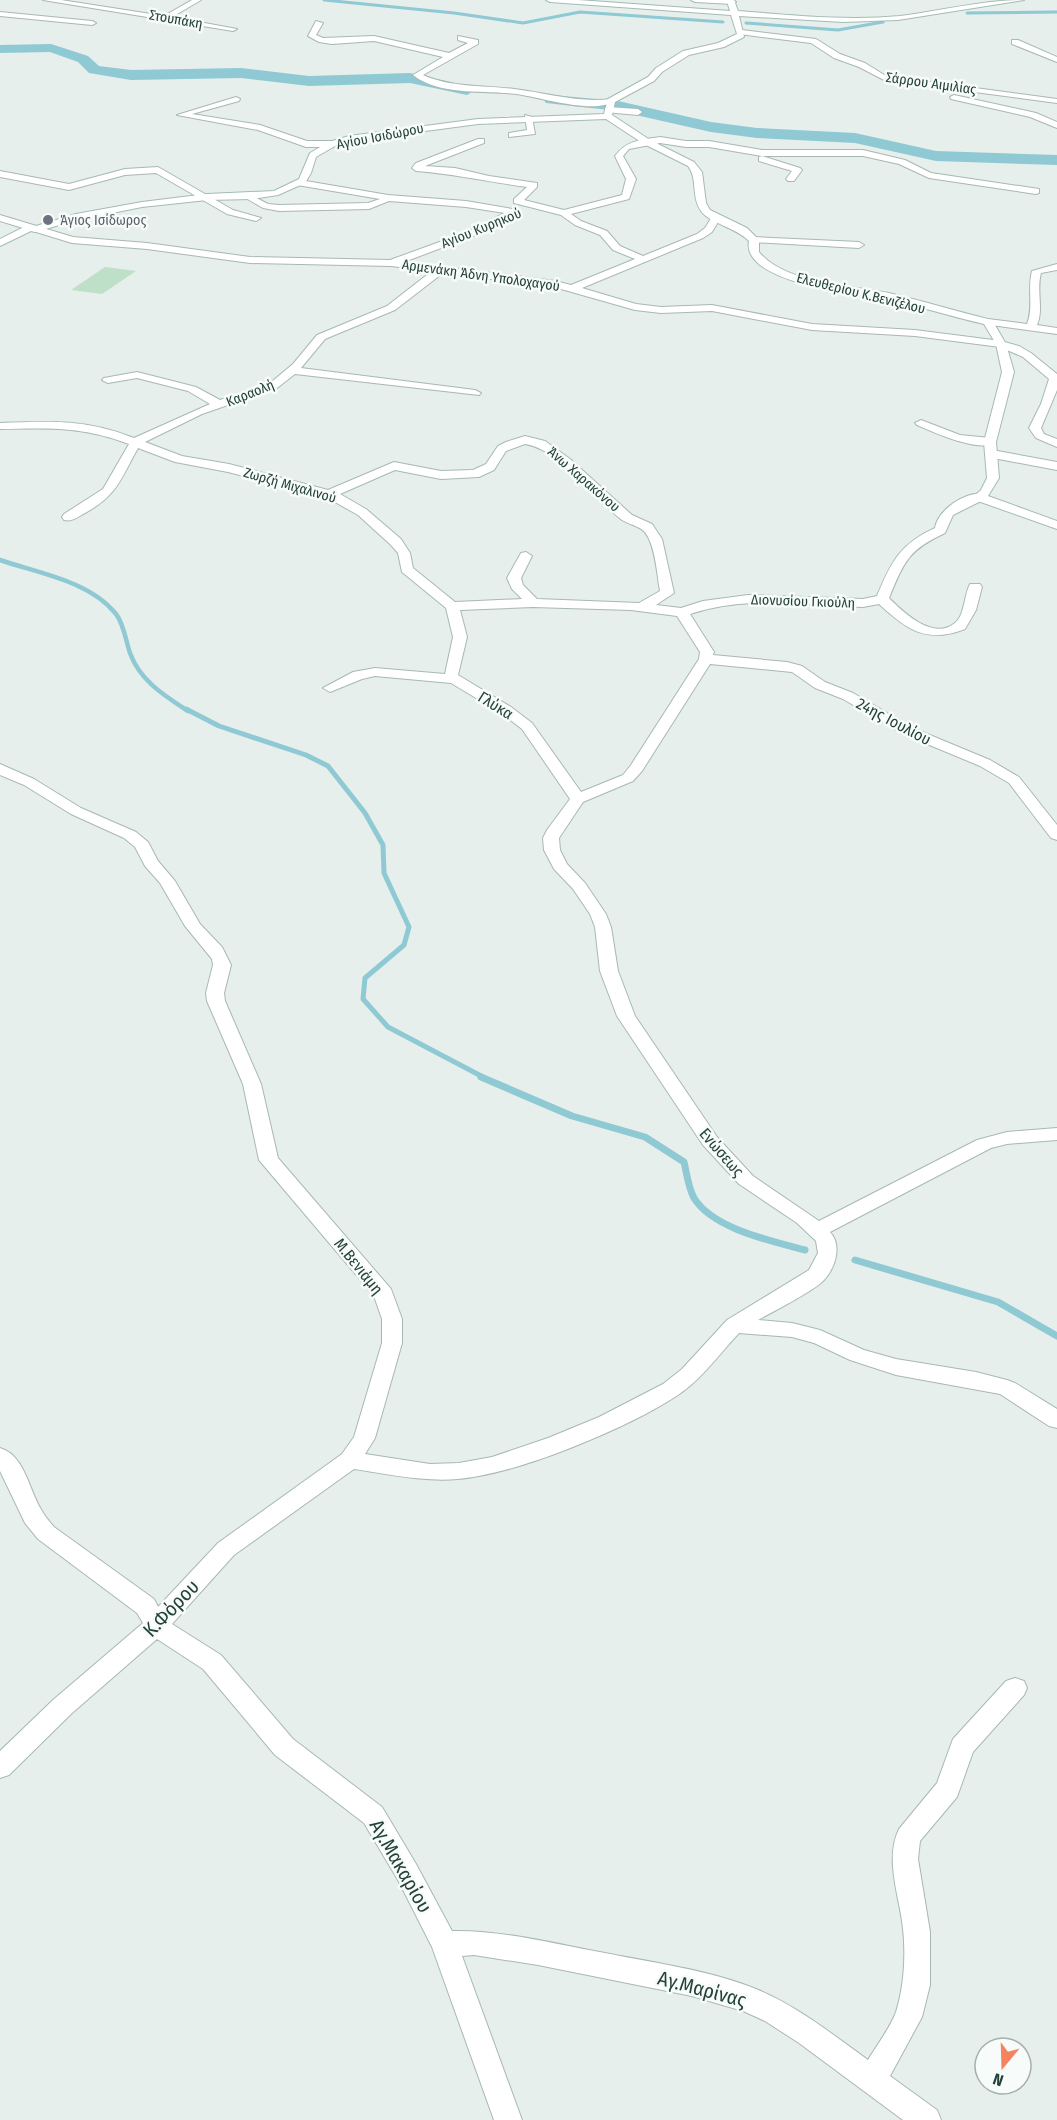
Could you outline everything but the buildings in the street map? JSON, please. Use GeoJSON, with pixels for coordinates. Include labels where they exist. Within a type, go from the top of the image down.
{"type":"FeatureCollection","features":[{"type":"Feature","properties":{"kind":"street","name":"Στουπάκη"},"geometry":{"type":"LineString","coordinates":[[47,0],[233,29]]}},
{"type":"Feature","properties":{"kind":"street"},"geometry":{"type":"LineString","coordinates":[[167,17],[197,0]]}},
{"type":"Feature","properties":{"kind":"street"},"geometry":{"type":"LineString","coordinates":[[550,0],[665,9],[734,9]]}},
{"type":"Feature","properties":{"kind":"street"},"geometry":{"type":"LineString","coordinates":[[695,0],[734,9],[818,19]]}},
{"type":"Feature","properties":{"kind":"street"},"geometry":{"type":"LineString","coordinates":[[665,9],[734,9],[746,18],[774,16],[885,20],[1020,0]]}},
{"type":"Feature","properties":{"kind":"street"},"geometry":{"type":"LineString","coordinates":[[609,108],[651,79],[659,70],[687,53],[721,45],[737,38],[742,32],[734,9]]}},
{"type":"Feature","properties":{"kind":"street"},"geometry":{"type":"LineString","coordinates":[[0,14],[92,23]]}},
{"type":"Feature","properties":{"kind":"street"},"geometry":{"type":"LineString","coordinates":[[319,23],[312,36],[323,40],[339,42],[382,40],[390,44],[450,56]]}},
{"type":"Feature","properties":{"kind":"street","name":"Σάρρου Αιμιλίας"},"geometry":{"type":"LineString","coordinates":[[742,32],[813,41],[837,56],[862,65],[886,78],[1057,101]]}},
{"type":"Feature","properties":{"kind":"street"},"geometry":{"type":"LineString","coordinates":[[461,38],[475,42],[417,75],[467,89],[515,91],[638,112]]}},
{"type":"Feature","properties":{"kind":"street"},"geometry":{"type":"LineString","coordinates":[[1015,42],[1057,60]]}},
{"type":"Feature","properties":{"kind":"street"},"geometry":{"type":"LineString","coordinates":[[886,78],[930,74]]}},
{"type":"Feature","properties":{"kind":"street"},"geometry":{"type":"LineString","coordinates":[[886,78],[896,84],[1043,118],[1057,125]]}},
{"type":"Feature","properties":{"kind":"street"},"geometry":{"type":"LineString","coordinates":[[236,99],[181,115],[261,128],[306,144],[332,144]]}},
{"type":"Feature","properties":{"kind":"street"},"geometry":{"type":"LineString","coordinates":[[609,108],[646,141],[681,158],[695,168],[703,207],[716,218],[744,230],[754,240],[859,245]]}},
{"type":"Feature","properties":{"kind":"street","name":"Αγίου Ισιδώρου"},"geometry":{"type":"LineString","coordinates":[[300,183],[308,172],[310,157],[332,144],[354,138],[445,125],[609,108]]}},
{"type":"Feature","properties":{"kind":"street"},"geometry":{"type":"LineString","coordinates":[[512,135],[532,132],[528,117]]}},
{"type":"Feature","properties":{"kind":"street"},"geometry":{"type":"LineString","coordinates":[[481,141],[416,168],[450,171],[534,185],[516,200],[519,203],[564,213],[626,197],[632,178],[620,156],[626,147],[646,141],[660,140],[686,144],[709,144],[773,154],[863,153],[902,162],[929,175],[1036,191]]}},
{"type":"Feature","properties":{"kind":"street"},"geometry":{"type":"LineString","coordinates":[[743,151],[768,162],[797,170],[791,179]]}},
{"type":"Feature","properties":{"kind":"street"},"geometry":{"type":"LineString","coordinates":[[0,174],[74,187],[125,172],[154,169],[208,197],[230,212],[256,218]]}},
{"type":"Feature","properties":{"kind":"street"},"geometry":{"type":"LineString","coordinates":[[0,243],[33,228],[78,216],[208,197],[249,197],[279,192],[300,183],[388,198],[466,204],[514,212]]}},
{"type":"Feature","properties":{"kind":"street"},"geometry":{"type":"LineString","coordinates":[[249,197],[266,206],[284,208],[369,206],[388,198]]}},
{"type":"Feature","properties":{"kind":"street","name":"Αγίου Κυρηκού"},"geometry":{"type":"LineString","coordinates":[[391,264],[470,234],[514,212],[538,208]]}},
{"type":"Feature","properties":{"kind":"street"},"geometry":{"type":"LineString","coordinates":[[564,213],[576,222],[604,233],[608,243],[614,248],[645,260]]}},
{"type":"Feature","properties":{"kind":"street","name":"Αρμενάκη Άδνη Υπολοχαγού"},"geometry":{"type":"LineString","coordinates":[[0,218],[72,240],[147,246],[250,260],[391,264],[535,281],[574,288],[635,307],[661,310],[712,308],[812,327],[915,333],[1001,344],[1021,352],[1055,378],[1047,404],[1035,428],[1040,435],[1057,443]]}},
{"type":"Feature","properties":{"kind":"street"},"geometry":{"type":"LineString","coordinates":[[574,288],[700,236],[710,230],[716,218]]}},
{"type":"Feature","properties":{"kind":"street","name":"Ελευθερίου Κ.Βενιζέλου"},"geometry":{"type":"LineString","coordinates":[[754,240],[752,251],[756,257],[770,267],[792,276],[825,286],[891,298],[988,322]]}},
{"type":"Feature","properties":{"kind":"street"},"geometry":{"type":"LineString","coordinates":[[1030,328],[1037,316],[1032,284],[1037,271],[1057,267]]}},
{"type":"Feature","properties":{"kind":"street","name":"Καραολή"},"geometry":{"type":"LineString","coordinates":[[137,441],[198,412],[269,389],[292,370],[321,337],[391,308],[440,270]]}},
{"type":"Feature","properties":{"kind":"street"},"geometry":{"type":"LineString","coordinates":[[988,322],[1057,331]]}},
{"type":"Feature","properties":{"kind":"street"},"geometry":{"type":"LineString","coordinates":[[975,587],[969,610],[960,626],[943,632],[924,632],[914,627],[882,599],[894,571],[910,548],[919,540],[941,530],[941,520],[946,513],[986,492],[993,478],[991,448],[1008,372],[1001,344],[988,322]]}},
{"type":"Feature","properties":{"kind":"street"},"geometry":{"type":"LineString","coordinates":[[292,370],[475,393]]}},
{"type":"Feature","properties":{"kind":"street"},"geometry":{"type":"LineString","coordinates":[[108,380],[136,375],[192,389],[220,405]]}},
{"type":"Feature","properties":{"kind":"street"},"geometry":{"type":"LineString","coordinates":[[921,423],[958,438],[1057,466]]}},
{"type":"Feature","properties":{"kind":"street","name":"Ζωρζή Μιχαλινού"},"geometry":{"type":"LineString","coordinates":[[0,426],[75,425],[103,430],[137,441],[179,459],[229,468],[330,494],[362,512],[396,542],[404,553],[407,569],[452,606]]}},
{"type":"Feature","properties":{"kind":"street","name":"Άνω Χαρακόνου"},"geometry":{"type":"LineString","coordinates":[[330,494],[394,466],[441,475],[475,474],[490,467],[502,449],[510,444],[525,440],[541,443],[566,462],[628,518],[648,527],[656,538],[666,593],[642,606]]}},
{"type":"Feature","properties":{"kind":"street"},"geometry":{"type":"LineString","coordinates":[[68,517],[99,499],[113,486],[137,441]]}},
{"type":"Feature","properties":{"kind":"street"},"geometry":{"type":"LineString","coordinates":[[979,497],[1057,525]]}},
{"type":"Feature","properties":{"kind":"street"},"geometry":{"type":"LineString","coordinates":[[526,556],[514,578],[517,586],[532,603]]}},
{"type":"Feature","properties":{"kind":"street","name":"Διονυσίου Γκιούλη"},"geometry":{"type":"LineString","coordinates":[[682,612],[702,604],[724,601],[755,599],[863,603],[882,599]]}},
{"type":"Feature","properties":{"kind":"street"},"geometry":{"type":"LineString","coordinates":[[330,688],[358,675],[375,672],[453,679],[451,677],[460,637],[452,606],[532,603],[642,606],[682,612],[707,652],[706,659],[637,768],[628,778],[578,799]]}},
{"type":"Feature","properties":{"kind":"street","name":"24ης Ιουλίου"},"geometry":{"type":"LineString","coordinates":[[706,659],[787,666],[797,669],[820,686],[848,696],[908,731],[985,763],[1014,780],[1057,835]]}},
{"type":"Feature","properties":{"kind":"street","name":"Γλύκα"},"geometry":{"type":"LineString","coordinates":[[453,679],[506,710],[527,726],[578,799]]}},
{"type":"Feature","properties":{"kind":"street","name":"Μ.Βενιάμη"},"geometry":{"type":"LineString","coordinates":[[0,770],[29,782],[76,811],[135,838],[167,881],[193,926],[216,951],[222,965],[215,993],[216,1001],[252,1084],[269,1160],[384,1294],[393,1319],[392,1343],[364,1438],[350,1460]]}},
{"type":"Feature","properties":{"kind":"street","name":"Ενώσεως"},"geometry":{"type":"LineString","coordinates":[[578,799],[555,830],[551,838],[552,850],[560,866],[579,886],[598,914],[603,927],[609,971],[626,1016],[722,1156],[746,1180],[804,1218],[818,1230]]}},
{"type":"Feature","properties":{"kind":"street"},"geometry":{"type":"LineString","coordinates":[[350,1460],[430,1472],[459,1471],[494,1465],[556,1444],[607,1423],[671,1389],[689,1374],[734,1325],[817,1275],[828,1253],[826,1239],[818,1230],[984,1144],[1007,1137],[1057,1134]]}},
{"type":"Feature","properties":{"kind":"street"},"geometry":{"type":"LineString","coordinates":[[734,1325],[792,1330],[820,1337],[857,1355],[896,1367],[976,1380],[1007,1388],[1057,1420]]}},
{"type":"Feature","properties":{"kind":"street"},"geometry":{"type":"LineString","coordinates":[[0,1456],[8,1464],[33,1517],[46,1533],[146,1606],[156,1626]]}},
{"type":"Feature","properties":{"kind":"street","name":"Κ.Φόρου"},"geometry":{"type":"LineString","coordinates":[[0,1767],[62,1707],[156,1626],[226,1549],[350,1460]]}},
{"type":"Feature","properties":{"kind":"street","name":"Αγ.Μακαρίου"},"geometry":{"type":"LineString","coordinates":[[156,1626],[212,1662],[284,1748],[374,1815],[407,1872],[444,1944],[508,2120]]}},
{"type":"Feature","properties":{"kind":"street"},"geometry":{"type":"LineString","coordinates":[[873,2079],[908,2017],[916,1985],[917,1932],[905,1858],[908,1837],[948,1789],[962,1747],[1015,1688]]}},
{"type":"Feature","properties":{"kind":"street","name":"Αγ.Μαρίνας"},"geometry":{"type":"LineString","coordinates":[[444,1944],[474,1943],[538,1953],[692,1983],[737,1996],[775,2012],[873,2079],[927,2120]]}},
{"type":"Feature","properties":{"kind":"green space"},"geometry":{"type":"Polygon","coordinates":[[[105,267],[136,271],[102,294],[71,290],[105,267]]]}},
{"type":"Feature","properties":{"kind":"waterway"},"geometry":{"type":"LineString","coordinates":[[324,0],[454,13],[523,23],[580,12],[723,22]]}},
{"type":"Feature","properties":{"kind":"waterway"},"geometry":{"type":"LineString","coordinates":[[967,13],[1057,12]]}},
{"type":"Feature","properties":{"kind":"waterway"},"geometry":{"type":"LineString","coordinates":[[746,23],[838,30],[883,22]]}},
{"type":"Feature","properties":{"kind":"waterway"},"geometry":{"type":"LineString","coordinates":[[0,49],[51,48],[83,59],[94,70],[131,75],[241,73],[309,81],[410,78],[467,90]]}},
{"type":"Feature","properties":{"kind":"waterway"},"geometry":{"type":"LineString","coordinates":[[552,100],[618,106],[711,127],[757,133],[855,138],[936,156],[1057,160]]}},
{"type":"Feature","properties":{"kind":"waterway"},"geometry":{"type":"LineString","coordinates":[[0,560],[78,586],[105,603],[119,618],[130,653],[140,672],[154,687],[188,711]]}},
{"type":"Feature","properties":{"kind":"waterway"},"geometry":{"type":"LineString","coordinates":[[186,709],[219,726],[306,755],[328,766],[365,813],[383,845],[384,873],[409,927],[404,945],[365,978],[363,999],[388,1027],[485,1078]]}},
{"type":"Feature","properties":{"kind":"waterway"},"geometry":{"type":"LineString","coordinates":[[481,1077],[572,1116],[645,1137],[684,1162],[694,1198],[715,1218],[760,1238],[805,1250]]}},
{"type":"Feature","properties":{"kind":"waterway"},"geometry":{"type":"LineString","coordinates":[[855,1260],[998,1302],[1057,1336]]}},
{"type":"Feature","properties":{"kind":"place","name":"Άγιος Ισίδωρος"},"geometry":{"type":"Point","coordinates":[48,220]}}]}
